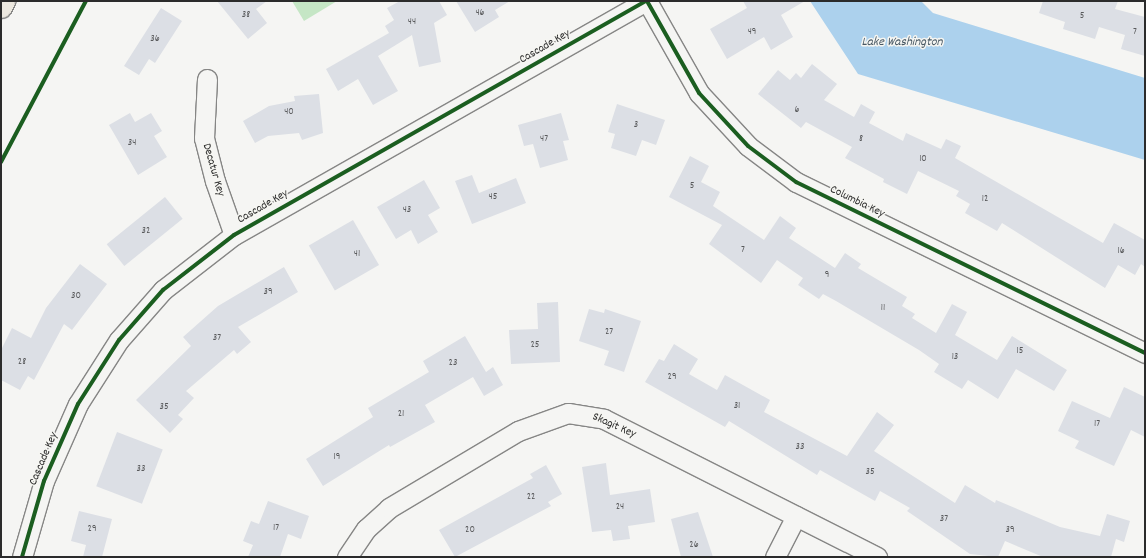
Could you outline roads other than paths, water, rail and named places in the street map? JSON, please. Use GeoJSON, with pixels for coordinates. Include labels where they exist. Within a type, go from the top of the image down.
{"type":"FeatureCollection","features":[{"type":"Feature","properties":{"kind":"highway"},"geometry":{"type":"LineString","coordinates":[[1,7],[4,1]]}},
{"type":"Feature","properties":{"kind":"street","name":"Cascade Key"},"geometry":{"type":"LineString","coordinates":[[22,557],[47,474],[78,404],[119,340],[163,290],[234,235],[647,1]]}},
{"type":"Feature","properties":{"kind":"street","name":"Columbia Key"},"geometry":{"type":"LineString","coordinates":[[647,1],[704,98],[748,146],[796,182],[1145,352]]}},
{"type":"Feature","properties":{"kind":"street","name":"Decatur Key"},"geometry":{"type":"LineString","coordinates":[[207,79],[204,138],[215,181],[234,235]]}},
{"type":"Feature","properties":{"kind":"street","name":"Skagit Key"},"geometry":{"type":"LineString","coordinates":[[346,557],[366,529],[389,508],[518,431],[568,413],[604,419],[877,557]]}},
{"type":"Feature","properties":{"kind":"street"},"geometry":{"type":"LineString","coordinates":[[775,557],[796,516]]}},
{"type":"Feature","properties":{"kind":"water","name":"Lake Washington"},"geometry":{"type":"Polygon","coordinates":[[[810,1],[921,1],[933,13],[1145,78],[1145,160],[858,74],[810,1]]]}}]}
